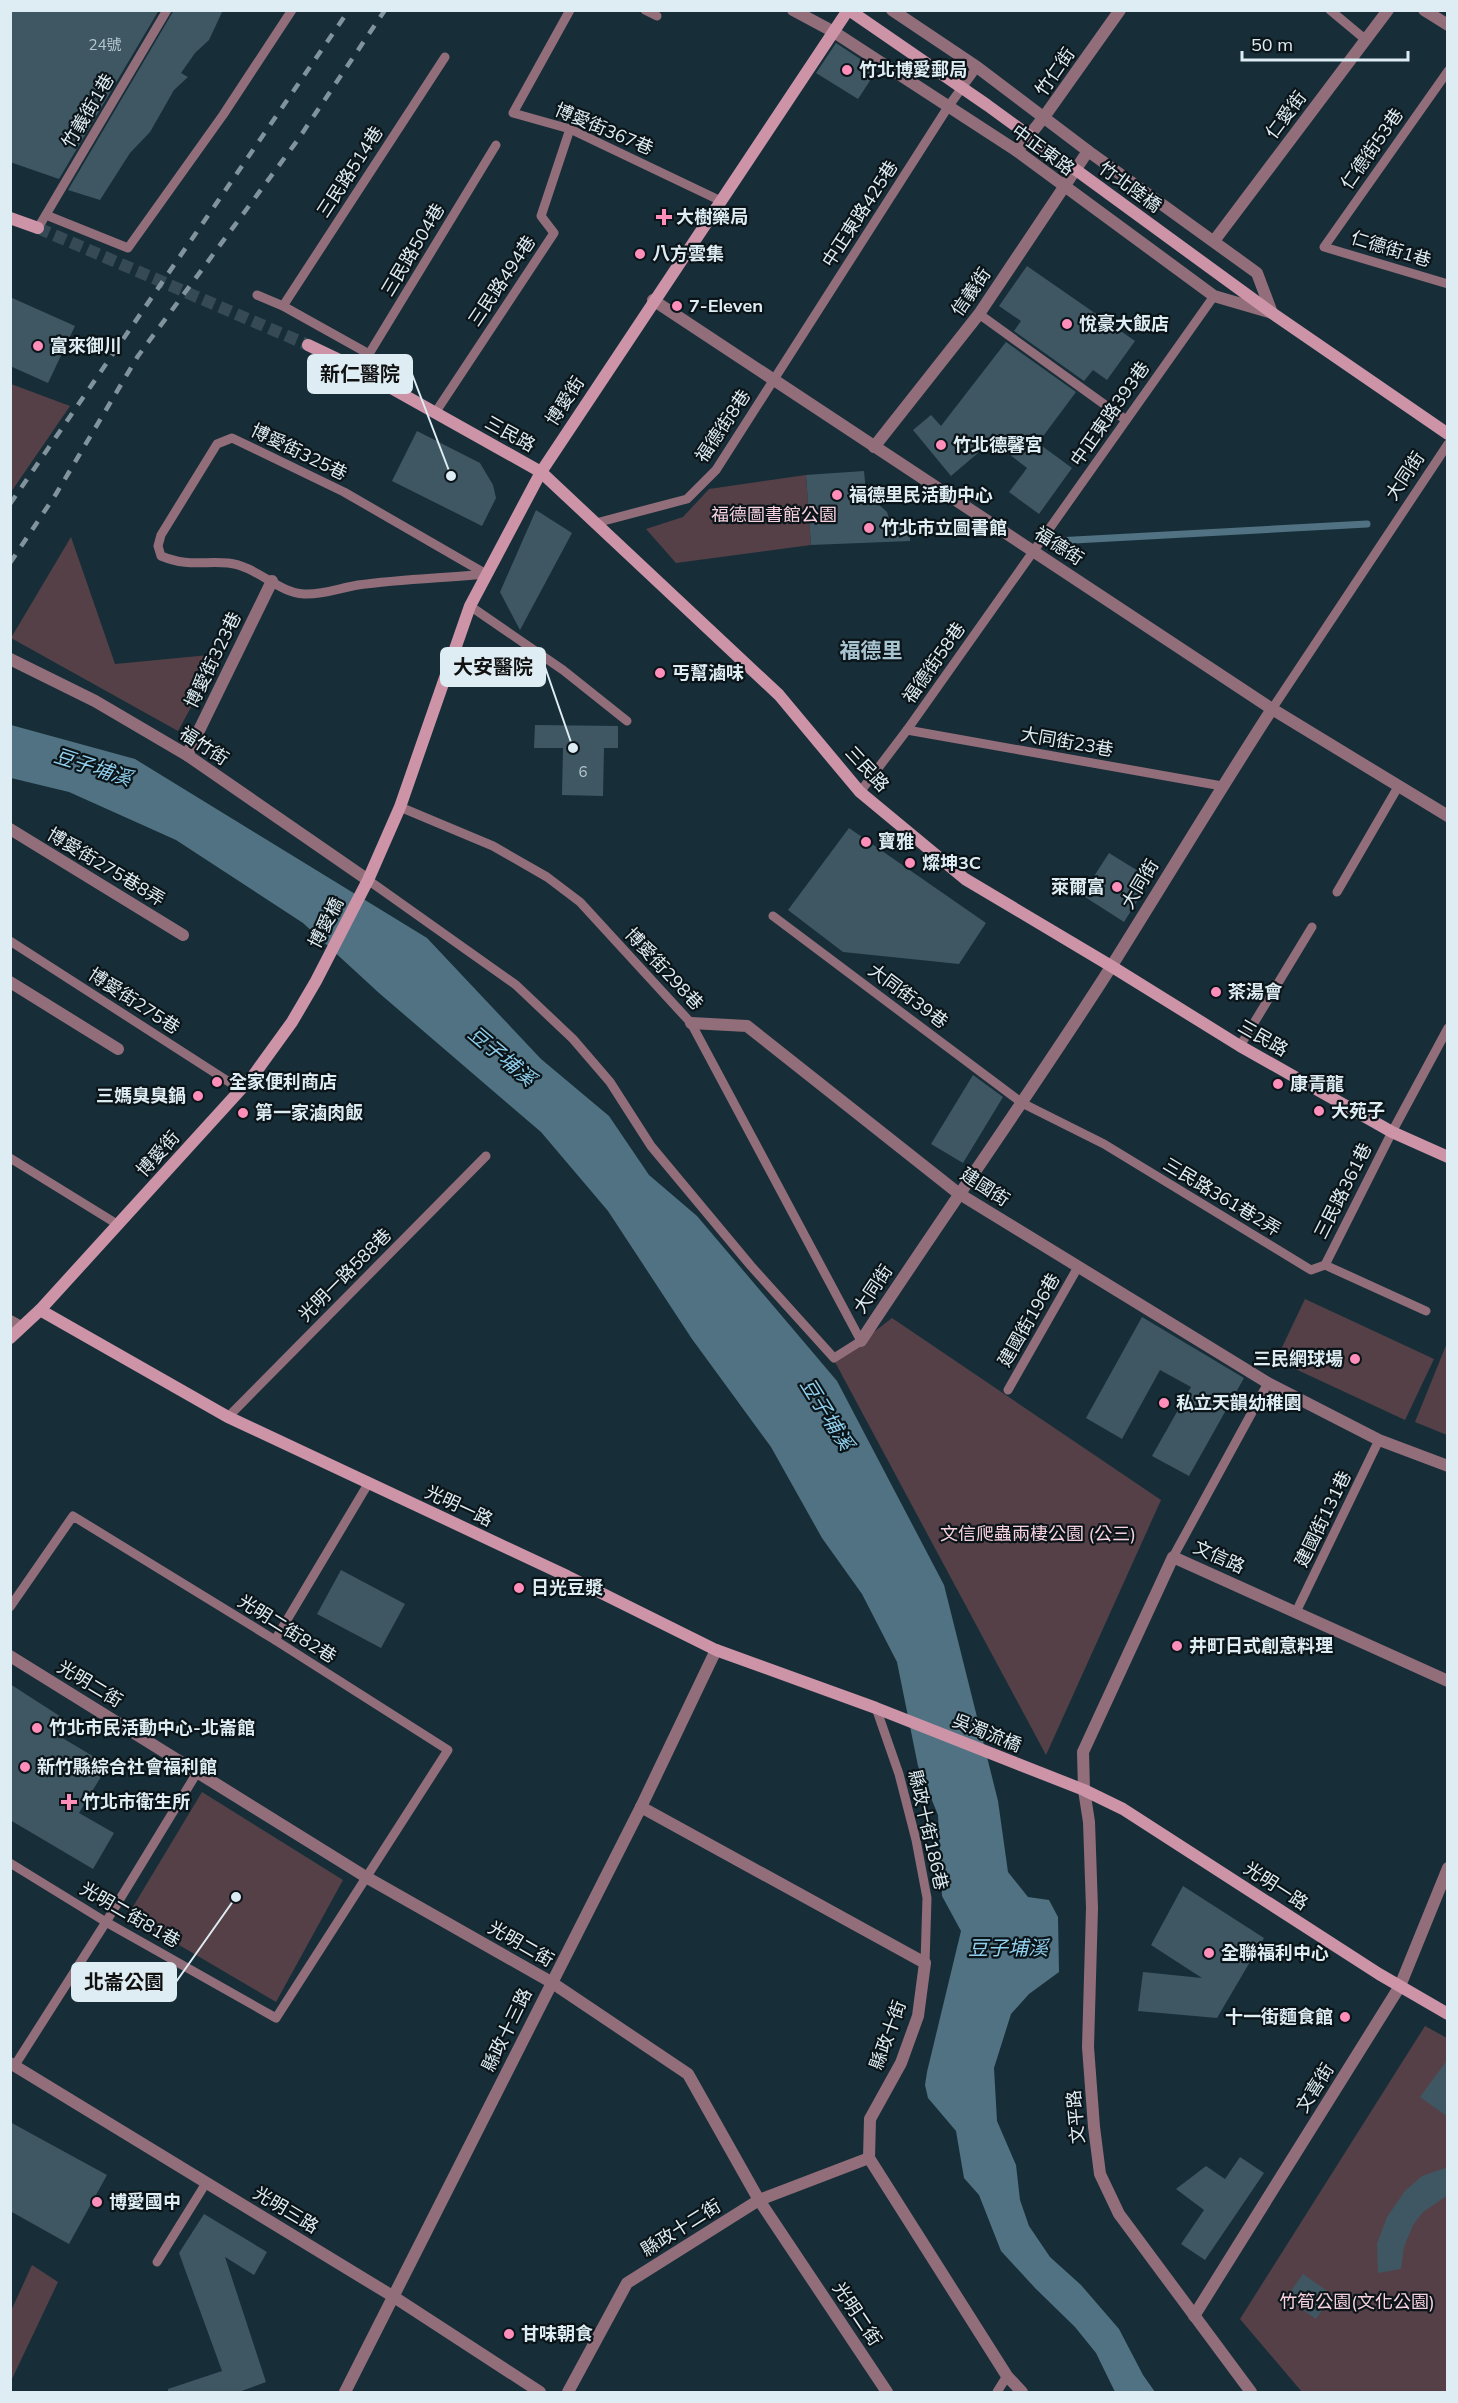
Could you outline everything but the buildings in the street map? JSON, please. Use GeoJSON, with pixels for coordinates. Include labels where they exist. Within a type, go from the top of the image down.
{"type":"FeatureCollection","features":[{"type":"Feature","properties":{"kind":"street","name":"中正東路"},"geometry":{"type":"LineString","coordinates":[[793,10],[834,32],[1017,151],[1214,296],[1272,313],[1448,434]]}},
{"type":"Feature","properties":{"kind":"street","name":"博愛街"},"geometry":{"type":"LineString","coordinates":[[368,880],[400,807],[470,606],[540,472],[848,10]]}},
{"type":"Feature","properties":{"kind":"street","name":"竹北陸橋"},"geometry":{"type":"LineString","coordinates":[[848,10],[987,105],[1272,313]]}},
{"type":"Feature","properties":{"kind":"street","name":"中正東路"},"geometry":{"type":"LineString","coordinates":[[892,10],[977,68],[1257,273],[1272,313]]}},
{"type":"Feature","properties":{"kind":"street","name":"竹仁街"},"geometry":{"type":"LineString","coordinates":[[1017,151],[1120,10]]}},
{"type":"Feature","properties":{"kind":"street","name":"仁愛街"},"geometry":{"type":"LineString","coordinates":[[1214,241],[1388,10]]}},
{"type":"Feature","properties":{"kind":"street"},"geometry":{"type":"LineString","coordinates":[[1424,10],[1448,25]]}},
{"type":"Feature","properties":{"kind":"street","name":"信義街"},"geometry":{"type":"LineString","coordinates":[[874,447],[979,314],[1088,151]]}},
{"type":"Feature","properties":{"kind":"street"},"geometry":{"type":"LineString","coordinates":[[10,219],[38,228]]}},
{"type":"Feature","properties":{"kind":"street","name":"福德街"},"geometry":{"type":"LineString","coordinates":[[653,300],[1272,709],[1448,816]]}},
{"type":"Feature","properties":{"kind":"street","name":"三民路"},"geometry":{"type":"LineString","coordinates":[[308,345],[352,366],[540,472],[779,695],[860,792],[965,879],[1112,966],[1240,1046],[1392,1132],[1448,1156]]}},
{"type":"Feature","properties":{"kind":"street","name":"博愛街323巷"},"geometry":{"type":"LineString","coordinates":[[187,755],[272,581]]}},
{"type":"Feature","properties":{"kind":"street","name":"福竹街"},"geometry":{"type":"LineString","coordinates":[[10,659],[95,701],[187,755],[368,880]]}},
{"type":"Feature","properties":{"kind":"street","name":"大同街"},"geometry":{"type":"LineString","coordinates":[[861,1341],[1112,966],[1272,709]]}},
{"type":"Feature","properties":{"kind":"street","name":"博愛街275巷8弄"},"geometry":{"type":"LineString","coordinates":[[10,829],[183,935]]}},
{"type":"Feature","properties":{"kind":"street","name":"博愛橋"},"geometry":{"type":"LineString","coordinates":[[316,981],[368,880]]}},
{"type":"Feature","properties":{"kind":"street","name":"博愛街"},"geometry":{"type":"LineString","coordinates":[[10,1338],[16,1324],[40,1310],[240,1089],[292,1022],[316,981]]}},
{"type":"Feature","properties":{"kind":"street"},"geometry":{"type":"LineString","coordinates":[[10,982],[118,1049]]}},
{"type":"Feature","properties":{"kind":"street","name":"建國街"},"geometry":{"type":"LineString","coordinates":[[692,1023],[747,1026],[958,1193],[1268,1383],[1379,1440],[1448,1466]]}},
{"type":"Feature","properties":{"kind":"street","name":"光明一路"},"geometry":{"type":"LineString","coordinates":[[40,1310],[228,1417],[567,1576],[716,1650],[876,1708]]}},
{"type":"Feature","properties":{"kind":"street","name":"文信路"},"geometry":{"type":"LineString","coordinates":[[1084,1790],[1083,1752],[1173,1557],[1448,1681]]}},
{"type":"Feature","properties":{"kind":"street","name":"縣政十三路"},"geometry":{"type":"LineString","coordinates":[[345,2392],[550,1982],[641,1807],[716,1650]]}},
{"type":"Feature","properties":{"kind":"street","name":"光明二街"},"geometry":{"type":"LineString","coordinates":[[10,1656],[366,1877],[550,1982],[688,2074],[759,2200],[887,2392]]}},
{"type":"Feature","properties":{"kind":"street","name":"吳濁流橋"},"geometry":{"type":"LineString","coordinates":[[876,1708],[1084,1790]]}},
{"type":"Feature","properties":{"kind":"street","name":"光明一路"},"geometry":{"type":"LineString","coordinates":[[1084,1790],[1123,1809],[1400,1986],[1448,2014]]}},
{"type":"Feature","properties":{"kind":"street","name":"文平路"},"geometry":{"type":"LineString","coordinates":[[1084,1790],[1089,1822],[1092,1908],[1088,2047],[1100,2174],[1119,2214],[1251,2392]]}},
{"type":"Feature","properties":{"kind":"street"},"geometry":{"type":"LineString","coordinates":[[641,1807],[925,1963]]}},
{"type":"Feature","properties":{"kind":"street","name":"文喜街"},"geometry":{"type":"LineString","coordinates":[[1194,2316],[1400,1986],[1448,1868]]}},
{"type":"Feature","properties":{"kind":"street","name":"縣政十街"},"geometry":{"type":"LineString","coordinates":[[869,2158],[870,2119],[901,2063],[915,2025],[925,1963]]}},
{"type":"Feature","properties":{"kind":"street","name":"光明三路"},"geometry":{"type":"LineString","coordinates":[[13,2064],[394,2297],[540,2392]]}},
{"type":"Feature","properties":{"kind":"street"},"geometry":{"type":"LineString","coordinates":[[869,2158],[1007,2376],[1022,2392]]}},
{"type":"Feature","properties":{"kind":"street","name":"縣政十二街"},"geometry":{"type":"LineString","coordinates":[[568,2392],[627,2283],[759,2200],[869,2158]]}},
{"type":"Feature","properties":{"kind":"lane","name":"竹義街1巷"},"geometry":{"type":"LineString","coordinates":[[38,228],[167,10]]}},
{"type":"Feature","properties":{"kind":"lane"},"geometry":{"type":"LineString","coordinates":[[46,214],[128,248],[224,115],[292,10]]}},
{"type":"Feature","properties":{"kind":"lane","name":"博愛街367巷"},"geometry":{"type":"LineString","coordinates":[[570,10],[513,113],[570,129],[721,201]]}},
{"type":"Feature","properties":{"kind":"lane"},"geometry":{"type":"LineString","coordinates":[[645,10],[657,16]]}},
{"type":"Feature","properties":{"kind":"lane"},"geometry":{"type":"LineString","coordinates":[[1330,10],[1366,40]]}},
{"type":"Feature","properties":{"kind":"lane","name":"三民路514巷"},"geometry":{"type":"LineString","coordinates":[[283,306],[445,57]]}},
{"type":"Feature","properties":{"kind":"lane","name":"中正東路425巷"},"geometry":{"type":"LineString","coordinates":[[774,379],[948,107],[977,68]]}},
{"type":"Feature","properties":{"kind":"lane","name":"仁德街53巷"},"geometry":{"type":"LineString","coordinates":[[1324,246],[1448,70]]}},
{"type":"Feature","properties":{"kind":"lane","name":"三民路494巷"},"geometry":{"type":"LineString","coordinates":[[435,413],[554,233],[540,216],[570,129]]}},
{"type":"Feature","properties":{"kind":"lane","name":"三民路504巷"},"geometry":{"type":"LineString","coordinates":[[352,366],[369,354],[496,145]]}},
{"type":"Feature","properties":{"kind":"lane","name":"仁德街1巷"},"geometry":{"type":"LineString","coordinates":[[1324,246],[1448,284]]}},
{"type":"Feature","properties":{"kind":"lane"},"geometry":{"type":"LineString","coordinates":[[257,295],[283,306],[369,354]]}},
{"type":"Feature","properties":{"kind":"lane","name":"中正東路393巷"},"geometry":{"type":"LineString","coordinates":[[1033,550],[1214,296]]}},
{"type":"Feature","properties":{"kind":"lane"},"geometry":{"type":"LineString","coordinates":[[979,314],[1126,420]]}},
{"type":"Feature","properties":{"kind":"lane","name":"福德街8巷"},"geometry":{"type":"LineString","coordinates":[[596,523],[687,499],[716,470],[774,379]]}},
{"type":"Feature","properties":{"kind":"lane","name":"博愛街325巷"},"geometry":{"type":"LineString","coordinates":[[232,438],[344,492],[486,574],[357,585],[310,594],[288,590],[248,567],[228,563],[176,563],[161,556],[158,546],[161,535],[217,444],[232,438]]}},
{"type":"Feature","properties":{"kind":"lane","name":"大同街"},"geometry":{"type":"LineString","coordinates":[[1272,709],[1448,444]]}},
{"type":"Feature","properties":{"kind":"lane","name":"福德街58巷"},"geometry":{"type":"LineString","coordinates":[[860,792],[907,730],[1033,550]]}},
{"type":"Feature","properties":{"kind":"lane"},"geometry":{"type":"LineString","coordinates":[[470,606],[563,670],[627,721]]}},
{"type":"Feature","properties":{"kind":"lane","name":"大同街23巷"},"geometry":{"type":"LineString","coordinates":[[907,730],[1222,786]]}},
{"type":"Feature","properties":{"kind":"lane"},"geometry":{"type":"LineString","coordinates":[[1337,892],[1398,787]]}},
{"type":"Feature","properties":{"kind":"lane","name":"博愛街298巷"},"geometry":{"type":"LineString","coordinates":[[400,807],[493,846],[547,877],[580,902],[692,1023],[861,1341]]}},
{"type":"Feature","properties":{"kind":"lane"},"geometry":{"type":"LineString","coordinates":[[368,880],[516,985],[573,1039],[610,1082],[651,1146],[750,1266],[834,1358],[861,1341]]}},
{"type":"Feature","properties":{"kind":"lane","name":"大同街39巷"},"geometry":{"type":"LineString","coordinates":[[773,916],[1022,1103],[1104,1144]]}},
{"type":"Feature","properties":{"kind":"lane"},"geometry":{"type":"LineString","coordinates":[[1240,1046],[1312,927]]}},
{"type":"Feature","properties":{"kind":"lane","name":"博愛街275巷"},"geometry":{"type":"LineString","coordinates":[[10,941],[240,1089]]}},
{"type":"Feature","properties":{"kind":"lane","name":"三民路361巷"},"geometry":{"type":"LineString","coordinates":[[1325,1265],[1448,1028]]}},
{"type":"Feature","properties":{"kind":"lane","name":"三民路361巷2弄"},"geometry":{"type":"LineString","coordinates":[[1104,1144],[1311,1270],[1325,1265]]}},
{"type":"Feature","properties":{"kind":"lane","name":"光明一路588巷"},"geometry":{"type":"LineString","coordinates":[[228,1417],[486,1156]]}},
{"type":"Feature","properties":{"kind":"lane"},"geometry":{"type":"LineString","coordinates":[[10,1158],[117,1224]]}},
{"type":"Feature","properties":{"kind":"lane"},"geometry":{"type":"LineString","coordinates":[[1325,1265],[1426,1311]]}},
{"type":"Feature","properties":{"kind":"lane","name":"建國街196巷"},"geometry":{"type":"LineString","coordinates":[[1008,1390],[1078,1267]]}},
{"type":"Feature","properties":{"kind":"lane"},"geometry":{"type":"LineString","coordinates":[[1173,1557],[1268,1383]]}},
{"type":"Feature","properties":{"kind":"lane","name":"建國街131巷"},"geometry":{"type":"LineString","coordinates":[[1296,1612],[1379,1440]]}},
{"type":"Feature","properties":{"kind":"lane"},"geometry":{"type":"LineString","coordinates":[[276,1640],[368,1484]]}},
{"type":"Feature","properties":{"kind":"lane","name":"光明二街82巷"},"geometry":{"type":"LineString","coordinates":[[10,1607],[73,1516],[276,1640],[448,1750],[366,1877]]}},
{"type":"Feature","properties":{"kind":"lane","name":"縣政十街186巷"},"geometry":{"type":"LineString","coordinates":[[876,1708],[899,1774],[918,1851],[927,1898],[925,1963]]}},
{"type":"Feature","properties":{"kind":"lane"},"geometry":{"type":"LineString","coordinates":[[13,2064],[106,1922],[198,1771]]}},
{"type":"Feature","properties":{"kind":"lane","name":"光明二街81巷"},"geometry":{"type":"LineString","coordinates":[[10,1863],[106,1922],[276,2018],[366,1877]]}},
{"type":"Feature","properties":{"kind":"lane"},"geometry":{"type":"LineString","coordinates":[[157,2262],[206,2183]]}},
{"type":"Feature","properties":{"kind":"lane"},"geometry":{"type":"LineString","coordinates":[[997,2392],[1007,2376]]}},
{"type":"Feature","properties":{"kind":"green space"},"geometry":{"type":"Polygon","coordinates":[[[10,384],[70,406],[11,492],[10,384]]]}},
{"type":"Feature","properties":{"kind":"green space","name":"福德圖書館公園"},"geometry":{"type":"Polygon","coordinates":[[[806,475],[811,545],[676,563],[646,529],[683,517],[709,489],[806,475]]]}},
{"type":"Feature","properties":{"kind":"green space"},"geometry":{"type":"Polygon","coordinates":[[[71,537],[115,664],[220,654],[178,731],[11,638],[71,537]]]}},
{"type":"Feature","properties":{"kind":"green space","name":"三民網球場"},"geometry":{"type":"Polygon","coordinates":[[[1305,1299],[1434,1359],[1405,1420],[1276,1360],[1305,1299]]]}},
{"type":"Feature","properties":{"kind":"green space","name":"文信爬蟲兩棲公園 (公三)"},"geometry":{"type":"Polygon","coordinates":[[[892,1318],[1161,1500],[1046,1755],[835,1362],[892,1318]]]}},
{"type":"Feature","properties":{"kind":"green space"},"geometry":{"type":"Polygon","coordinates":[[[1447,1343],[1447,1435],[1415,1422],[1447,1343]]]}},
{"type":"Feature","properties":{"kind":"green space"},"geometry":{"type":"Polygon","coordinates":[[[202,1792],[343,1880],[276,2002],[128,1915],[202,1792]]]}},
{"type":"Feature","properties":{"kind":"green space","name":"竹筍公園(文化公園)"},"geometry":{"type":"Polygon","coordinates":[[[1425,2026],[1447,2038],[1447,2392],[1302,2392],[1240,2319],[1425,2026]]]}},
{"type":"Feature","properties":{"kind":"green space"},"geometry":{"type":"Polygon","coordinates":[[[32,2265],[58,2282],[11,2381],[11,2311],[32,2265]]]}},
{"type":"Feature","properties":{"kind":"water","name":"豆子埔溪"},"geometry":{"type":"Polygon","coordinates":[[[11,725],[135,759],[427,938],[541,1059],[609,1116],[649,1175],[697,1216],[837,1381],[944,1585],[998,1801],[1008,1872],[1028,1897],[1049,1900],[1058,1917],[1059,1972],[1029,1994],[1011,2014],[994,2068],[997,2121],[1016,2165],[1020,2200],[1029,2226],[1050,2257],[1081,2285],[1119,2329],[1143,2375],[1155,2392],[1115,2392],[1096,2353],[1075,2327],[1001,2251],[979,2195],[964,2178],[956,2131],[928,2098],[925,2085],[927,2072],[961,1931],[942,1896],[938,1815],[918,1766],[897,1662],[862,1594],[822,1538],[771,1447],[692,1339],[608,1211],[541,1132],[379,993],[303,923],[176,840],[69,792],[11,778],[11,725]]]}},
{"type":"Feature","properties":{"kind":"waterway"},"geometry":{"type":"LineString","coordinates":[[1056,541],[1367,524]]}},
{"type":"Feature","properties":{"kind":"tunnel"},"geometry":{"type":"LineString","coordinates":[[38,228],[308,345]]}},
{"type":"Feature","properties":{"kind":"railway"},"geometry":{"type":"LineString","coordinates":[[10,504],[349,10]]}},
{"type":"Feature","properties":{"kind":"railway"},"geometry":{"type":"LineString","coordinates":[[10,563],[56,494],[138,356],[297,141],[385,10]]}},
{"type":"Feature","properties":{"kind":"place","name":"竹北博愛郵局"},"geometry":{"type":"Point","coordinates":[847,70]}},
{"type":"Feature","properties":{"kind":"place","name":"大樹藥局"},"geometry":{"type":"Point","coordinates":[664,217]}},
{"type":"Feature","properties":{"kind":"place","name":"八方雲集"},"geometry":{"type":"Point","coordinates":[640,254]}},
{"type":"Feature","properties":{"kind":"place","name":"7-Eleven"},"geometry":{"type":"Point","coordinates":[677,306]}},
{"type":"Feature","properties":{"kind":"place","name":"悅豪大飯店"},"geometry":{"type":"Point","coordinates":[1067,324]}},
{"type":"Feature","properties":{"kind":"place","name":"富來御川"},"geometry":{"type":"Point","coordinates":[38,346]}},
{"type":"Feature","properties":{"kind":"place","name":"竹北德馨宮"},"geometry":{"type":"Point","coordinates":[941,445]}},
{"type":"Feature","properties":{"kind":"place","name":"新仁醫院"},"geometry":{"type":"Point","coordinates":[451,476]}},
{"type":"Feature","properties":{"kind":"place","name":"福德里民活動中心"},"geometry":{"type":"Point","coordinates":[837,495]}},
{"type":"Feature","properties":{"kind":"place","name":"竹北市立圖書館"},"geometry":{"type":"Point","coordinates":[869,528]}},
{"type":"Feature","properties":{"kind":"place","name":"丐幫滷味"},"geometry":{"type":"Point","coordinates":[660,673]}},
{"type":"Feature","properties":{"kind":"place","name":"大安醫院"},"geometry":{"type":"Point","coordinates":[573,748]}},
{"type":"Feature","properties":{"kind":"place","name":"寶雅"},"geometry":{"type":"Point","coordinates":[866,842]}},
{"type":"Feature","properties":{"kind":"place","name":"燦坤3C"},"geometry":{"type":"Point","coordinates":[910,863]}},
{"type":"Feature","properties":{"kind":"place","name":"萊爾富"},"geometry":{"type":"Point","coordinates":[1117,887]}},
{"type":"Feature","properties":{"kind":"place","name":"茶湯會"},"geometry":{"type":"Point","coordinates":[1216,992]}},
{"type":"Feature","properties":{"kind":"place","name":"全家便利商店"},"geometry":{"type":"Point","coordinates":[217,1082]}},
{"type":"Feature","properties":{"kind":"place","name":"康青龍"},"geometry":{"type":"Point","coordinates":[1278,1084]}},
{"type":"Feature","properties":{"kind":"place","name":"三媽臭臭鍋"},"geometry":{"type":"Point","coordinates":[198,1096]}},
{"type":"Feature","properties":{"kind":"place","name":"大苑子"},"geometry":{"type":"Point","coordinates":[1319,1111]}},
{"type":"Feature","properties":{"kind":"place","name":"第一家滷肉飯"},"geometry":{"type":"Point","coordinates":[243,1113]}},
{"type":"Feature","properties":{"kind":"place","name":"三民網球場"},"geometry":{"type":"Point","coordinates":[1355,1359]}},
{"type":"Feature","properties":{"kind":"place","name":"私立天韻幼稚園"},"geometry":{"type":"Point","coordinates":[1164,1403]}},
{"type":"Feature","properties":{"kind":"place","name":"日光豆漿"},"geometry":{"type":"Point","coordinates":[519,1588]}},
{"type":"Feature","properties":{"kind":"place","name":"井町日式創意料理"},"geometry":{"type":"Point","coordinates":[1177,1646]}},
{"type":"Feature","properties":{"kind":"place","name":"竹北市民活動中心-北崙館"},"geometry":{"type":"Point","coordinates":[37,1728]}},
{"type":"Feature","properties":{"kind":"place","name":"新竹縣綜合社會福利館"},"geometry":{"type":"Point","coordinates":[25,1767]}},
{"type":"Feature","properties":{"kind":"place","name":"竹北市衛生所"},"geometry":{"type":"Point","coordinates":[69,1802]}},
{"type":"Feature","properties":{"kind":"place","name":"北崙公園"},"geometry":{"type":"Point","coordinates":[236,1897]}},
{"type":"Feature","properties":{"kind":"place","name":"全聯福利中心"},"geometry":{"type":"Point","coordinates":[1209,1953]}},
{"type":"Feature","properties":{"kind":"place","name":"十一街麵食館"},"geometry":{"type":"Point","coordinates":[1345,2017]}},
{"type":"Feature","properties":{"kind":"place","name":"博愛國中"},"geometry":{"type":"Point","coordinates":[97,2202]}},
{"type":"Feature","properties":{"kind":"place","name":"甘味朝食"},"geometry":{"type":"Point","coordinates":[509,2334]}},
{"type":"Feature","properties":{"kind":"district","name":"福德里"},"geometry":{"type":"Point","coordinates":[871,651]}}]}
